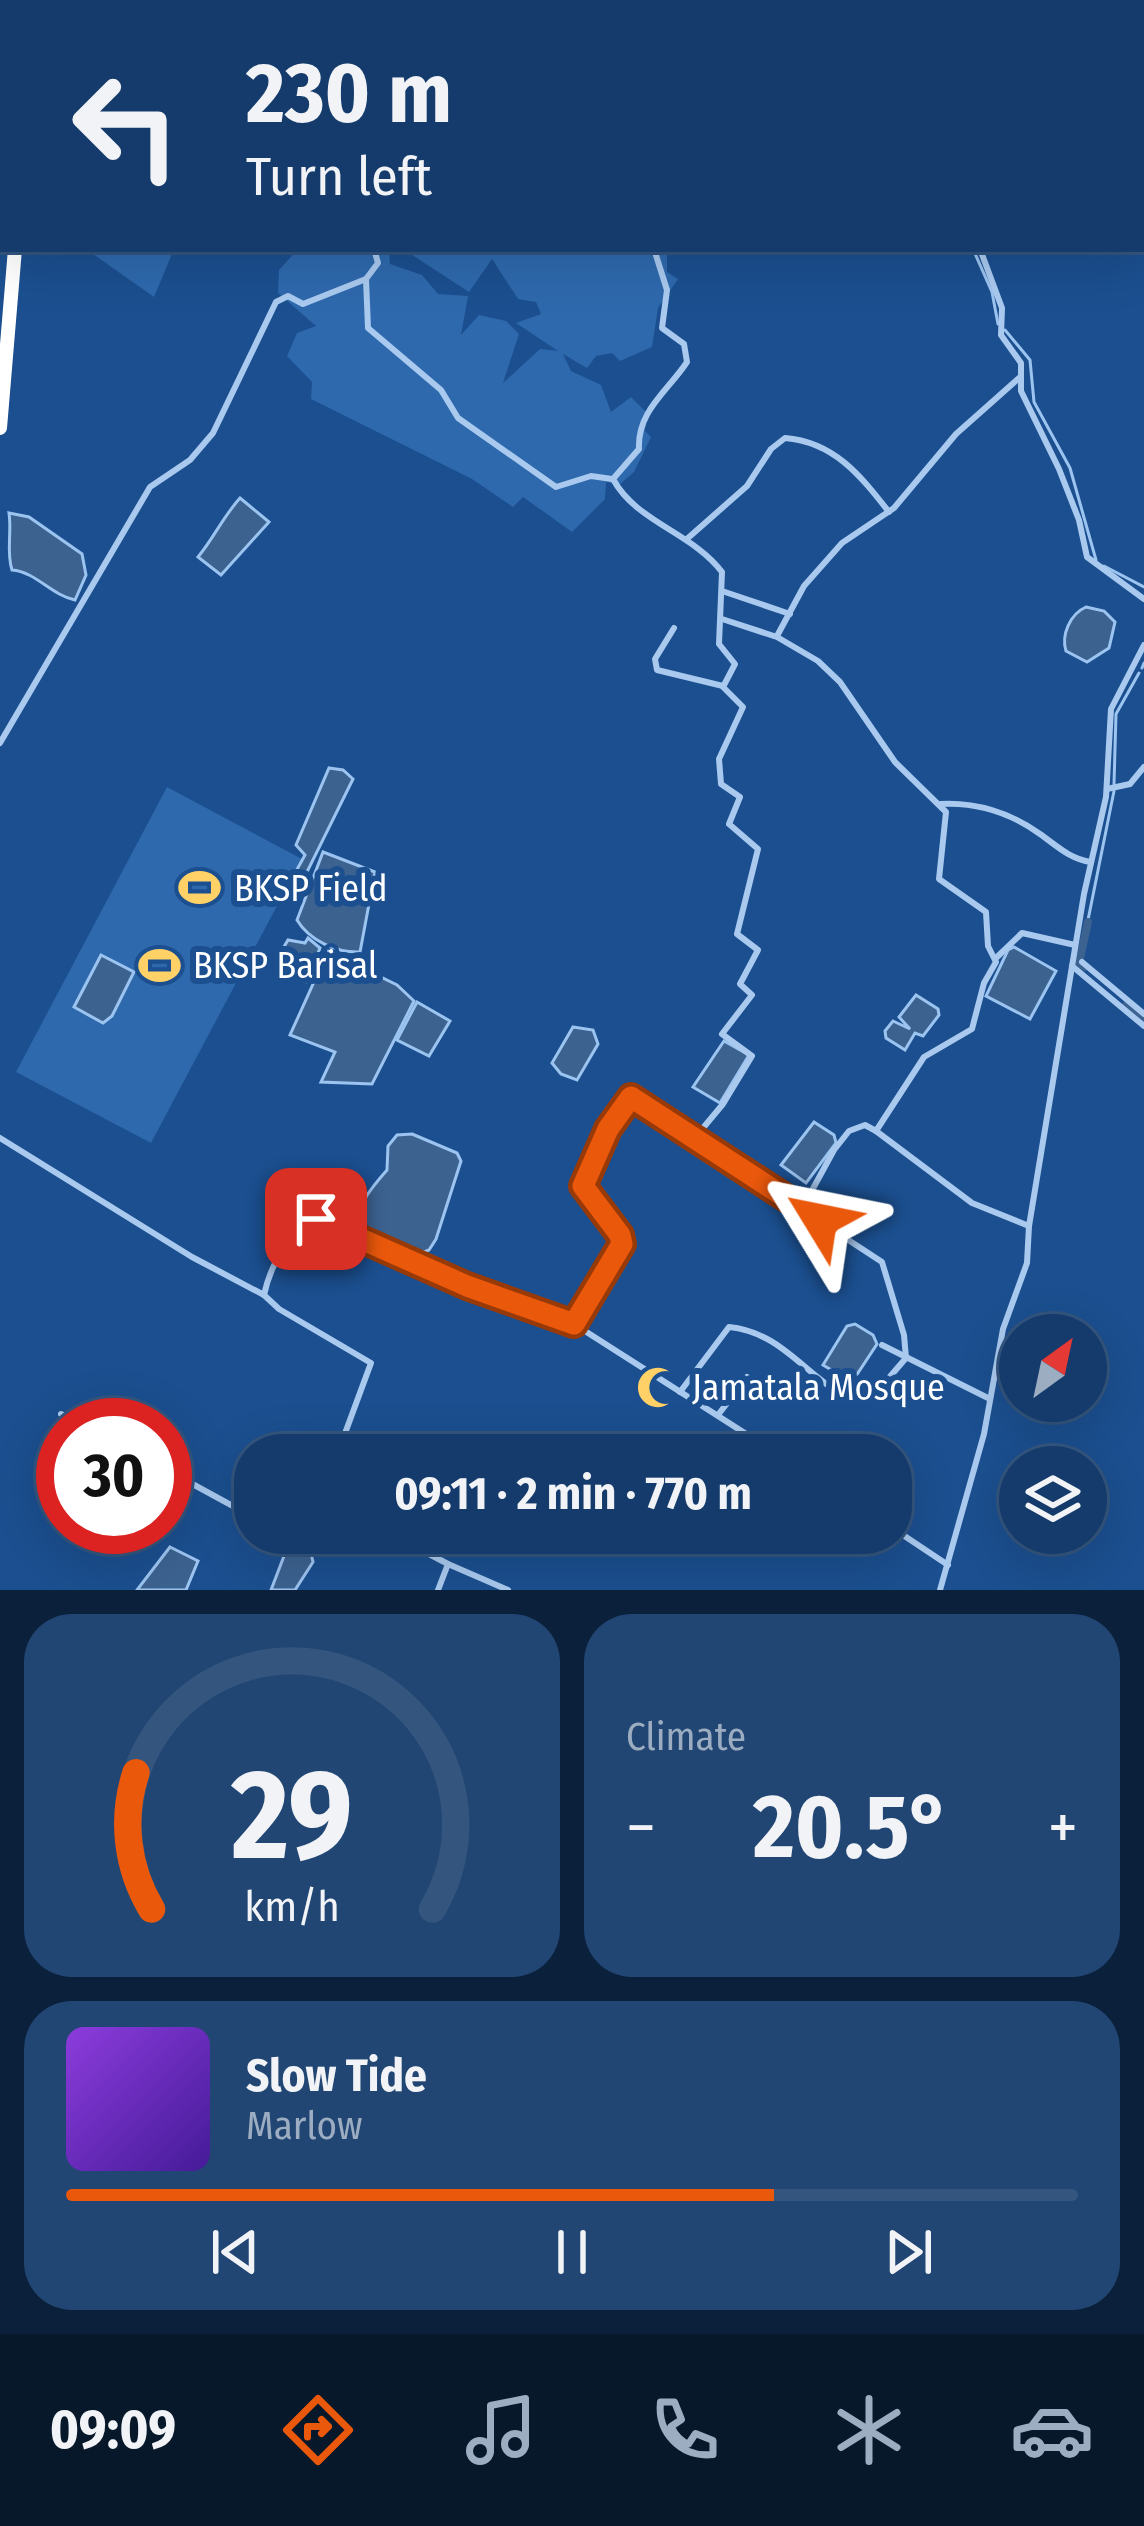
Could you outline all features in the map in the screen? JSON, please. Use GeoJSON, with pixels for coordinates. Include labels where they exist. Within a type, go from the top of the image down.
{"type":"FeatureCollection","features":[{"type":"Feature","properties":{"kind":"highway"},"geometry":{"type":"LineString","coordinates":[[0,428],[10,258]]}},
{"type":"Feature","properties":{"kind":"street"},"geometry":{"type":"LineString","coordinates":[[0,742],[150,487],[190,460],[213,433],[276,302],[288,296],[303,304],[366,278],[378,263],[375,252]]}},
{"type":"Feature","properties":{"kind":"street"},"geometry":{"type":"LineString","coordinates":[[613,479],[639,449],[638,428],[651,406],[687,362],[684,344],[662,328],[667,290],[655,252]]}},
{"type":"Feature","properties":{"kind":"street"},"geometry":{"type":"LineString","coordinates":[[981,252],[1002,308],[1001,334],[1021,363],[1021,391],[1059,470],[1088,557],[1144,599]]}},
{"type":"Feature","properties":{"kind":"street"},"geometry":{"type":"LineString","coordinates":[[366,278],[368,328],[441,390],[467,425],[556,487],[590,476],[613,479]]}},
{"type":"Feature","properties":{"kind":"street"},"geometry":{"type":"LineString","coordinates":[[777,637],[804,586],[845,539],[889,512],[956,434],[1022,376]]}},
{"type":"Feature","properties":{"kind":"street"},"geometry":{"type":"LineString","coordinates":[[688,538],[747,486],[771,449],[785,438],[817,441],[838,455],[889,512]]}},
{"type":"Feature","properties":{"kind":"street"},"geometry":{"type":"LineString","coordinates":[[613,479],[622,496],[688,538],[722,572],[718,644],[735,664],[723,686]]}},
{"type":"Feature","properties":{"kind":"street"},"geometry":{"type":"LineString","coordinates":[[722,591],[790,614]]}},
{"type":"Feature","properties":{"kind":"street"},"geometry":{"type":"LineString","coordinates":[[722,619],[777,637],[818,661],[840,682],[885,749],[940,804],[946,812],[939,878],[986,912],[988,946],[994,959]]}},
{"type":"Feature","properties":{"kind":"street"},"geometry":{"type":"LineString","coordinates":[[674,628],[655,659],[657,670],[723,686],[743,707],[718,763],[721,784],[740,796],[729,824],[758,849],[737,934],[758,950],[740,984],[752,995],[722,1034],[752,1056],[723,1104],[693,1140]]}},
{"type":"Feature","properties":{"kind":"street"},"geometry":{"type":"LineString","coordinates":[[940,1590],[990,1399],[1003,1329],[1027,1263],[1072,967],[1107,789],[1111,709],[1144,645]]}},
{"type":"Feature","properties":{"kind":"street"},"geometry":{"type":"LineString","coordinates":[[1107,789],[1141,779],[1144,767]]}},
{"type":"Feature","properties":{"kind":"street"},"geometry":{"type":"LineString","coordinates":[[940,804],[962,803],[1008,816],[1061,851],[1091,862]]}},
{"type":"Feature","properties":{"kind":"street"},"geometry":{"type":"LineString","coordinates":[[876,1131],[924,1057],[972,1029],[994,959],[1022,933],[1076,945]]}},
{"type":"Feature","properties":{"kind":"street"},"geometry":{"type":"LineString","coordinates":[[1082,962],[1144,1014]]}},
{"type":"Feature","properties":{"kind":"street"},"geometry":{"type":"LineString","coordinates":[[1072,967],[1144,1026]]}},
{"type":"Feature","properties":{"kind":"street"},"geometry":{"type":"LineString","coordinates":[[574,1324],[622,1244],[583,1186],[608,1129],[631,1097],[693,1140],[804,1205],[883,1262],[906,1358],[881,1388],[839,1393],[785,1347],[751,1330],[729,1327],[680,1392]]}},
{"type":"Feature","properties":{"kind":"street"},"geometry":{"type":"LineString","coordinates":[[804,1205],[849,1131],[865,1125],[972,1203],[1029,1226]]}},
{"type":"Feature","properties":{"kind":"street"},"geometry":{"type":"LineString","coordinates":[[0,1138],[192,1257],[265,1294],[280,1309],[371,1363],[345,1434]]}},
{"type":"Feature","properties":{"kind":"street"},"geometry":{"type":"LineString","coordinates":[[265,1294],[281,1252],[304,1223],[316,1219],[467,1286],[574,1324],[747,1434]]}},
{"type":"Feature","properties":{"kind":"street"},"geometry":{"type":"LineString","coordinates":[[882,1345],[990,1399]]}},
{"type":"Feature","properties":{"kind":"street"},"geometry":{"type":"LineString","coordinates":[[718,1415],[746,1377],[762,1387]]}},
{"type":"Feature","properties":{"kind":"street"},"geometry":{"type":"LineString","coordinates":[[192,1484],[234,1507]]}},
{"type":"Feature","properties":{"kind":"street"},"geometry":{"type":"LineString","coordinates":[[912,1541],[948,1564]]}},
{"type":"Feature","properties":{"kind":"street"},"geometry":{"type":"LineString","coordinates":[[429,1554],[508,1590]]}},
{"type":"Feature","properties":{"kind":"street"},"geometry":{"type":"LineString","coordinates":[[438,1590],[448,1564]]}},
{"type":"Feature","properties":{"kind":"shaded area"},"geometry":{"type":"Polygon","coordinates":[[[90,252],[173,252],[154,297],[90,252]]]}},
{"type":"Feature","properties":{"kind":"shaded area"},"geometry":{"type":"Polygon","coordinates":[[[295,252],[389,252],[390,264],[422,275],[438,294],[468,296],[461,335],[479,315],[506,321],[519,334],[503,383],[540,349],[558,351],[516,323],[541,314],[536,302],[518,299],[492,259],[469,292],[408,252],[667,252],[667,272],[678,279],[658,308],[652,347],[620,361],[612,353],[596,356],[587,368],[563,354],[571,371],[601,385],[611,412],[631,397],[646,412],[645,431],[651,437],[634,472],[619,485],[606,482],[605,499],[572,532],[523,497],[513,507],[472,479],[311,399],[312,382],[287,356],[297,333],[316,326],[278,293],[279,270],[295,252]]]}},
{"type":"Feature","properties":{"kind":"shaded area"},"geometry":{"type":"Polygon","coordinates":[[[240,498],[269,522],[221,575],[198,557],[240,498]]]}},
{"type":"Feature","properties":{"kind":"shaded area"},"geometry":{"type":"Polygon","coordinates":[[[9,513],[29,517],[82,554],[86,575],[75,600],[12,570],[9,513]]]}},
{"type":"Feature","properties":{"kind":"shaded area"},"geometry":{"type":"Polygon","coordinates":[[[1086,607],[1104,611],[1115,622],[1109,648],[1087,662],[1066,651],[1065,645],[1071,620],[1086,607]]]}},
{"type":"Feature","properties":{"kind":"shaded area"},"geometry":{"type":"Polygon","coordinates":[[[329,768],[343,770],[353,779],[303,880],[294,875],[305,855],[296,845],[329,768]]]}},
{"type":"Feature","properties":{"kind":"shaded area","name":"BKSP Barisal"},"geometry":{"type":"Polygon","coordinates":[[[167,787],[302,859],[151,1143],[16,1072],[167,787]]]}},
{"type":"Feature","properties":{"kind":"shaded area"},"geometry":{"type":"Polygon","coordinates":[[[323,852],[375,872],[360,952],[324,944],[297,920],[323,852]]]}},
{"type":"Feature","properties":{"kind":"shaded area"},"geometry":{"type":"Polygon","coordinates":[[[308,938],[320,948],[306,982],[276,974],[278,957],[288,940],[305,943],[308,938]]]}},
{"type":"Feature","properties":{"kind":"shaded area"},"geometry":{"type":"Polygon","coordinates":[[[1014,947],[1056,971],[1030,1019],[986,996],[1008,950],[1014,947]]]}},
{"type":"Feature","properties":{"kind":"shaded area"},"geometry":{"type":"Polygon","coordinates":[[[328,951],[397,985],[414,1001],[372,1084],[321,1082],[335,1052],[290,1035],[328,951]]]}},
{"type":"Feature","properties":{"kind":"shaded area"},"geometry":{"type":"Polygon","coordinates":[[[101,955],[134,972],[112,1016],[103,1023],[74,1007],[101,955]]]}},
{"type":"Feature","properties":{"kind":"shaded area"},"geometry":{"type":"Polygon","coordinates":[[[916,995],[938,1009],[939,1015],[923,1036],[915,1033],[905,1050],[886,1038],[885,1031],[893,1021],[910,1029],[899,1017],[916,995]]]}},
{"type":"Feature","properties":{"kind":"shaded area"},"geometry":{"type":"Polygon","coordinates":[[[417,1002],[450,1021],[429,1056],[397,1040],[417,1002]]]}},
{"type":"Feature","properties":{"kind":"shaded area"},"geometry":{"type":"Polygon","coordinates":[[[573,1027],[593,1030],[598,1044],[577,1080],[561,1074],[552,1063],[573,1027]]]}},
{"type":"Feature","properties":{"kind":"shaded area"},"geometry":{"type":"Polygon","coordinates":[[[724,1041],[749,1055],[720,1103],[693,1087],[724,1041]]]}},
{"type":"Feature","properties":{"kind":"shaded area"},"geometry":{"type":"Polygon","coordinates":[[[814,1122],[834,1135],[836,1143],[806,1183],[781,1165],[814,1122]]]}},
{"type":"Feature","properties":{"kind":"shaded area"},"geometry":{"type":"Polygon","coordinates":[[[412,1134],[457,1153],[461,1161],[436,1239],[429,1250],[419,1254],[371,1231],[359,1216],[362,1204],[387,1170],[388,1146],[397,1135],[412,1134]]]}},
{"type":"Feature","properties":{"kind":"shaded area"},"geometry":{"type":"Polygon","coordinates":[[[855,1324],[873,1335],[877,1344],[852,1382],[823,1365],[847,1326],[855,1324]]]}},
{"type":"Feature","properties":{"kind":"shaded area"},"geometry":{"type":"Polygon","coordinates":[[[165,1554],[184,1554],[198,1561],[186,1590],[137,1590],[165,1554]]]}},
{"type":"Feature","properties":{"kind":"shaded area"},"geometry":{"type":"Polygon","coordinates":[[[285,1554],[311,1554],[313,1562],[295,1590],[271,1590],[285,1554]]]}},
{"type":"Feature","properties":{"kind":"waterway"},"geometry":{"type":"LineString","coordinates":[[974,252],[992,292],[998,324]]}},
{"type":"Feature","properties":{"kind":"waterway"},"geometry":{"type":"LineString","coordinates":[[1005,330],[1030,360],[1034,402],[1070,468],[1096,560]]}},
{"type":"Feature","properties":{"kind":"waterway"},"geometry":{"type":"LineString","coordinates":[[1104,566],[1144,587]]}},
{"type":"Feature","properties":{"kind":"waterway"},"geometry":{"type":"LineString","coordinates":[[1142,668],[1144,663]]}},
{"type":"Feature","properties":{"kind":"waterway"},"geometry":{"type":"LineString","coordinates":[[1114,784],[1116,714],[1139,673]]}},
{"type":"Feature","properties":{"kind":"waterway"},"geometry":{"type":"LineString","coordinates":[[1087,925],[1114,791]]}},
{"type":"Feature","properties":{"kind":"waterway"},"geometry":{"type":"LineString","coordinates":[[1084,967],[1079,963],[1088,922]]}},
{"type":"Feature","properties":{"kind":"waterway"},"geometry":{"type":"LineString","coordinates":[[1127,1004],[1144,1019]]}},
{"type":"Feature","properties":{"kind":"place","name":"BKSP Field"},"geometry":{"type":"Point","coordinates":[200,888]}},
{"type":"Feature","properties":{"kind":"place","name":"BKSP Barisal"},"geometry":{"type":"Point","coordinates":[159,965]}},
{"type":"Feature","properties":{"kind":"place","name":"Jamatala Mosque"},"geometry":{"type":"Point","coordinates":[658,1387]}},
{"type":"Feature","properties":{"kind":"route"},"geometry":{"type":"LineString","coordinates":[[316,1219],[467,1286],[574,1324],[622,1244],[620,1235],[597,1210],[583,1178],[631,1097],[804,1205],[820,1220]]}}]}
